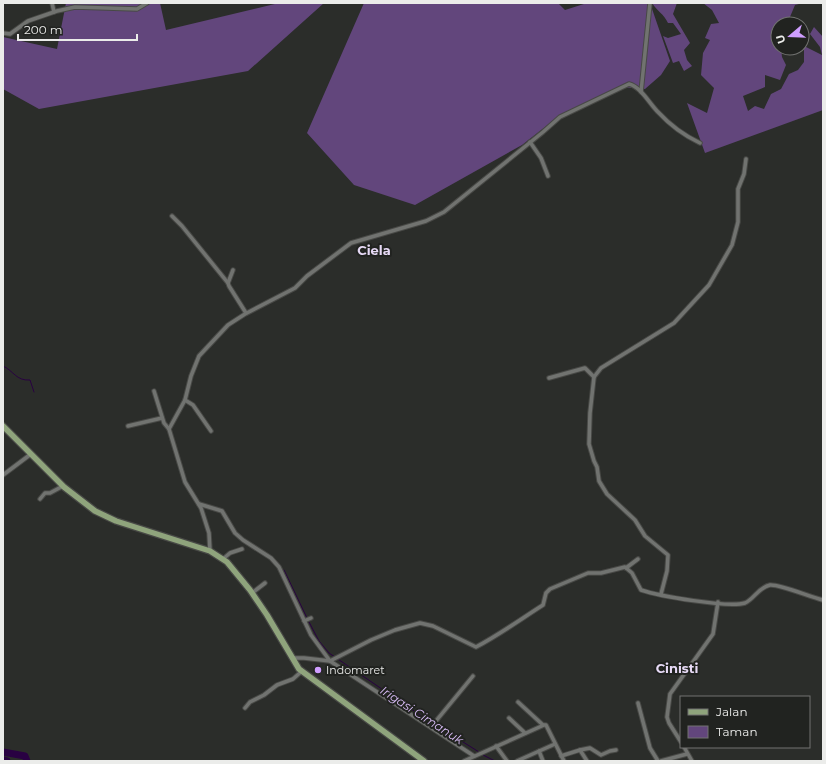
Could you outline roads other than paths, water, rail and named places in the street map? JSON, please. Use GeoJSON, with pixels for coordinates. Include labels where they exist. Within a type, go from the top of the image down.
{"type":"FeatureCollection","features":[{"type":"Feature","properties":{"kind":"main road"},"geometry":{"type":"LineString","coordinates":[[3,426],[63,486],[89,508],[116,521],[210,551],[223,559],[252,593],[302,671],[424,761]]}},
{"type":"Feature","properties":{"kind":"street"},"geometry":{"type":"LineString","coordinates":[[52,3],[54,12]]}},
{"type":"Feature","properties":{"kind":"street"},"geometry":{"type":"LineString","coordinates":[[3,33],[10,34],[28,21],[54,12],[76,7],[137,9],[147,3]]}},
{"type":"Feature","properties":{"kind":"street"},"geometry":{"type":"LineString","coordinates":[[641,92],[650,3]]}},
{"type":"Feature","properties":{"kind":"street"},"geometry":{"type":"LineString","coordinates":[[169,428],[185,400],[191,376],[199,356],[219,334],[246,313],[295,288],[308,276],[351,243],[426,221],[444,212],[560,117],[629,84],[641,92],[658,112],[681,134],[700,143]]}},
{"type":"Feature","properties":{"kind":"street"},"geometry":{"type":"LineString","coordinates":[[530,142],[541,158],[548,176]]}},
{"type":"Feature","properties":{"kind":"street"},"geometry":{"type":"LineString","coordinates":[[661,594],[669,559],[668,555],[645,536],[635,520],[607,494],[599,482],[598,466],[594,461],[589,444],[590,413],[594,377],[601,368],[674,323],[709,285],[732,245],[738,222],[737,195],[744,174],[746,159]]}},
{"type":"Feature","properties":{"kind":"street"},"geometry":{"type":"LineString","coordinates":[[172,216],[182,226],[228,283],[246,313]]}},
{"type":"Feature","properties":{"kind":"street"},"geometry":{"type":"LineString","coordinates":[[228,283],[233,270]]}},
{"type":"Feature","properties":{"kind":"street"},"geometry":{"type":"LineString","coordinates":[[549,378],[585,368],[594,377]]}},
{"type":"Feature","properties":{"kind":"street"},"geometry":{"type":"LineString","coordinates":[[154,391],[162,418],[165,425],[169,428],[185,482],[200,506],[209,533],[210,551]]}},
{"type":"Feature","properties":{"kind":"street"},"geometry":{"type":"LineString","coordinates":[[185,400],[193,405],[211,431]]}},
{"type":"Feature","properties":{"kind":"street"},"geometry":{"type":"LineString","coordinates":[[128,426],[162,418]]}},
{"type":"Feature","properties":{"kind":"street"},"geometry":{"type":"LineString","coordinates":[[3,475],[31,454]]}},
{"type":"Feature","properties":{"kind":"street"},"geometry":{"type":"LineString","coordinates":[[40,499],[45,493],[52,492],[63,486]]}},
{"type":"Feature","properties":{"kind":"street"},"geometry":{"type":"LineString","coordinates":[[200,506],[222,511],[235,533],[276,563],[307,619],[311,635],[331,661],[432,725],[474,756]]}},
{"type":"Feature","properties":{"kind":"street"},"geometry":{"type":"LineString","coordinates":[[223,559],[229,553],[242,550]]}},
{"type":"Feature","properties":{"kind":"street"},"geometry":{"type":"LineString","coordinates":[[293,658],[331,661],[377,638],[420,623],[433,626],[476,647],[488,639],[497,636],[510,625],[543,605],[546,593],[550,590],[588,573],[626,568],[638,559]]}},
{"type":"Feature","properties":{"kind":"street"},"geometry":{"type":"LineString","coordinates":[[626,568],[632,573],[641,590],[699,602],[742,603],[750,600],[762,589],[772,585],[823,600]]}},
{"type":"Feature","properties":{"kind":"street"},"geometry":{"type":"LineString","coordinates":[[252,593],[265,583]]}},
{"type":"Feature","properties":{"kind":"street"},"geometry":{"type":"LineString","coordinates":[[680,740],[667,717],[670,694],[713,634],[718,602]]}},
{"type":"Feature","properties":{"kind":"street"},"geometry":{"type":"LineString","coordinates":[[245,708],[254,700],[264,695],[277,685],[293,679],[302,671]]}},
{"type":"Feature","properties":{"kind":"street"},"geometry":{"type":"LineString","coordinates":[[432,725],[473,676]]}},
{"type":"Feature","properties":{"kind":"street"},"geometry":{"type":"LineString","coordinates":[[518,702],[543,725],[546,725],[564,761]]}},
{"type":"Feature","properties":{"kind":"street"},"geometry":{"type":"LineString","coordinates":[[638,702],[650,748],[660,761],[687,754]]}},
{"type":"Feature","properties":{"kind":"street"},"geometry":{"type":"LineString","coordinates":[[509,718],[525,733]]}},
{"type":"Feature","properties":{"kind":"street"},"geometry":{"type":"LineString","coordinates":[[464,761],[543,725]]}},
{"type":"Feature","properties":{"kind":"street"},"geometry":{"type":"LineString","coordinates":[[518,761],[555,744]]}},
{"type":"Feature","properties":{"kind":"street"},"geometry":{"type":"LineString","coordinates":[[496,746],[507,761]]}},
{"type":"Feature","properties":{"kind":"street"},"geometry":{"type":"LineString","coordinates":[[561,756],[590,748],[601,755],[616,750]]}},
{"type":"Feature","properties":{"kind":"street"},"geometry":{"type":"LineString","coordinates":[[684,748],[692,761]]}},
{"type":"Feature","properties":{"kind":"street"},"geometry":{"type":"LineString","coordinates":[[580,750],[587,761]]}},
{"type":"Feature","properties":{"kind":"street"},"geometry":{"type":"LineString","coordinates":[[539,751],[543,761]]}},
{"type":"Feature","properties":{"kind":"waterway"},"geometry":{"type":"LineString","coordinates":[[3,366],[21,379],[30,380],[34,392]]}},
{"type":"Feature","properties":{"kind":"waterway","name":"Irigasi Cimanuk"},"geometry":{"type":"LineString","coordinates":[[284,570],[307,618]]}},
{"type":"Feature","properties":{"kind":"waterway","name":"Irigasi Cimanuk"},"geometry":{"type":"LineString","coordinates":[[308,620],[319,641],[329,653],[420,715],[479,752]]}},
{"type":"Feature","properties":{"kind":"waterway"},"geometry":{"type":"LineString","coordinates":[[3,752],[25,756],[27,761]]}},
{"type":"Feature","properties":{"kind":"waterway","name":"Irigasi Cimanuk"},"geometry":{"type":"LineString","coordinates":[[483,755],[495,761]]}},
{"type":"Feature","properties":{"kind":"waterway"},"geometry":{"type":"LineString","coordinates":[[3,760],[7,761]]}},
{"type":"Feature","properties":{"kind":"place","name":"Indomaret"},"geometry":{"type":"Point","coordinates":[318,670]}},
{"type":"Feature","properties":{"kind":"district","name":"Ciela"},"geometry":{"type":"Point","coordinates":[374,250]}},
{"type":"Feature","properties":{"kind":"district","name":"Cinisti"},"geometry":{"type":"Point","coordinates":[677,668]}}]}
